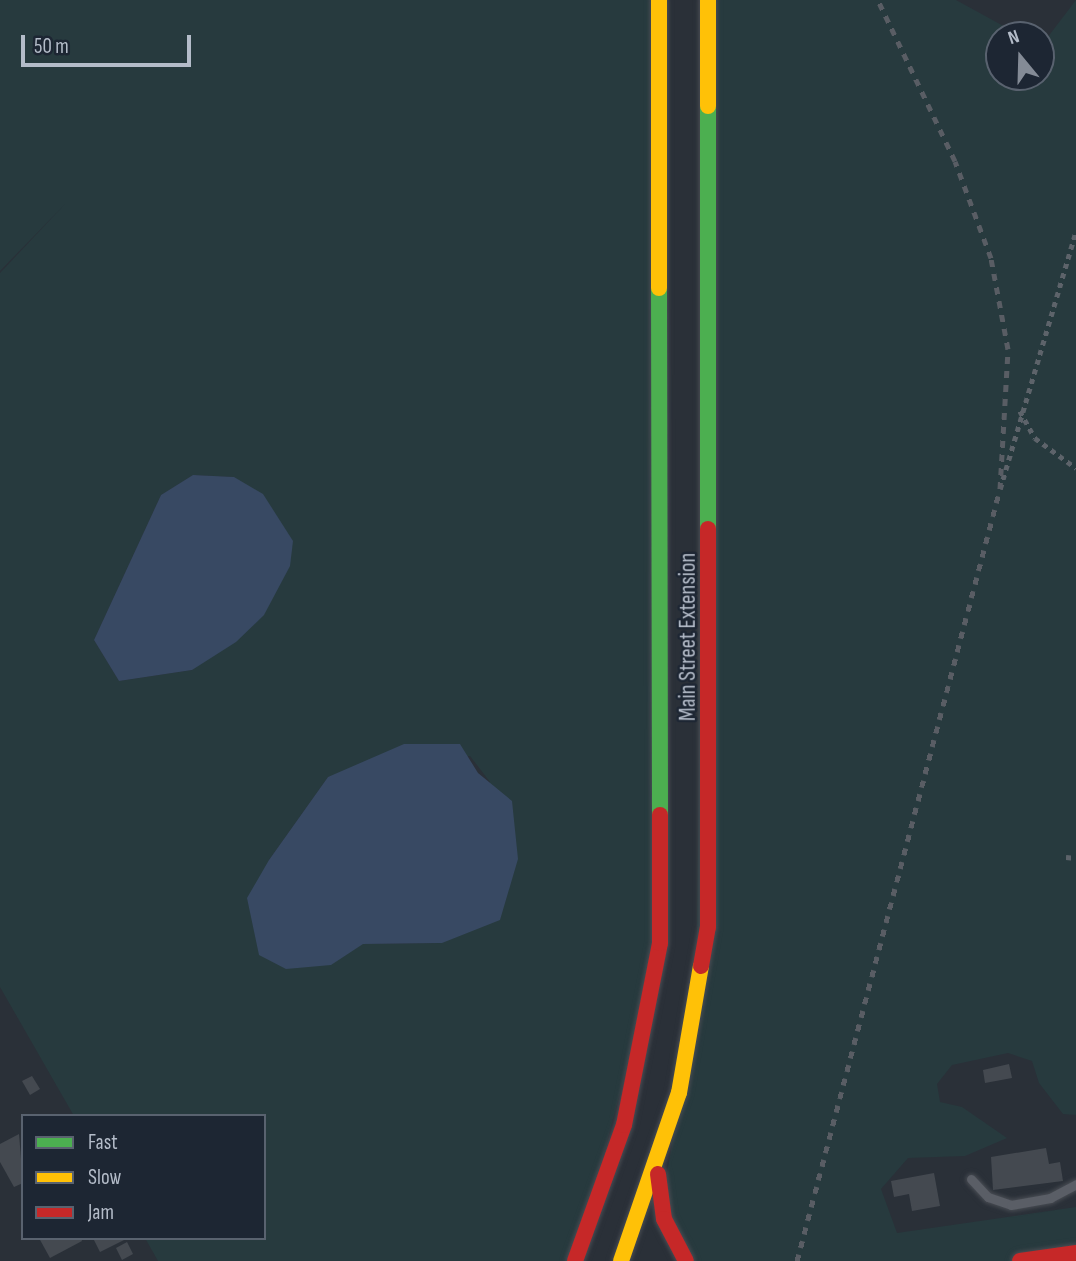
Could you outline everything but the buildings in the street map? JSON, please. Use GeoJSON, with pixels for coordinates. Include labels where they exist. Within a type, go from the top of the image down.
{"type":"FeatureCollection","features":[{"type":"Feature","properties":{"kind":"main road","name":"Main Street Extension"},"geometry":{"type":"LineString","coordinates":[[575,1261],[624,1125],[660,943],[659,0]]}},
{"type":"Feature","properties":{"kind":"main road","name":"Main Street Extension"},"geometry":{"type":"LineString","coordinates":[[621,1261],[658,1169],[689,1053],[711,887],[708,0]]}},
{"type":"Feature","properties":{"kind":"main road"},"geometry":{"type":"LineString","coordinates":[[658,1169],[664,1219],[686,1261]]}},
{"type":"Feature","properties":{"kind":"main road"},"geometry":{"type":"LineString","coordinates":[[1020,1261],[1076,1253]]}},
{"type":"Feature","properties":{"kind":"lane"},"geometry":{"type":"LineString","coordinates":[[971,1179],[988,1197],[1011,1205],[1049,1198],[1076,1184]]}},
{"type":"Feature","properties":{"kind":"path"},"geometry":{"type":"LineString","coordinates":[[1000,489],[1020,410],[1076,230]]}},
{"type":"Feature","properties":{"kind":"path"},"geometry":{"type":"LineString","coordinates":[[1020,410],[1035,438],[1076,468]]}},
{"type":"Feature","properties":{"kind":"path"},"geometry":{"type":"LineString","coordinates":[[1066,857],[1076,858]]}},
{"type":"Feature","properties":{"kind":"green space"},"geometry":{"type":"Polygon","coordinates":[[[0,0],[659,0],[660,943],[575,1261],[158,1261],[146,1240],[266,1240],[266,1114],[73,1114],[0,987],[0,273],[66,203],[0,271],[0,0]],[[193,475],[161,495],[94,640],[119,681],[192,670],[290,566],[234,477],[193,475]],[[470,756],[328,777],[269,860],[363,944],[442,943],[490,782],[470,756]]]}},
{"type":"Feature","properties":{"kind":"green space"},"geometry":{"type":"Polygon","coordinates":[[[708,0],[956,0],[994,21],[985,21],[985,91],[1055,91],[1055,28],[1076,0],[1076,1115],[1063,1114],[1039,1083],[1032,1061],[1008,1053],[952,1065],[937,1084],[940,1102],[962,1107],[1007,1138],[965,1156],[908,1158],[881,1189],[897,1233],[1076,1207],[1076,1261],[686,1261],[661,1205],[696,1014],[708,0]]]}},
{"type":"Feature","properties":{"kind":"water"},"geometry":{"type":"Polygon","coordinates":[[[193,475],[234,477],[263,494],[293,541],[290,566],[264,615],[236,642],[192,670],[119,681],[94,640],[161,495],[193,475]]]}},
{"type":"Feature","properties":{"kind":"water"},"geometry":{"type":"Polygon","coordinates":[[[404,744],[460,744],[478,773],[512,801],[518,859],[500,920],[442,943],[363,944],[331,965],[286,969],[259,955],[247,898],[269,860],[328,777],[404,744]]]}},
{"type":"Feature","properties":{"kind":"railway"},"geometry":{"type":"LineString","coordinates":[[797,1261],[1000,489],[1008,349],[991,258],[955,161],[878,0]]}},
{"type":"Feature","properties":{"kind":"traffic: fast"},"geometry":{"type":"LineString","coordinates":[[708,106],[708,529]]}},
{"type":"Feature","properties":{"kind":"traffic: fast"},"geometry":{"type":"LineString","coordinates":[[659,288],[660,815]]}},
{"type":"Feature","properties":{"kind":"traffic: slow"},"geometry":{"type":"LineString","coordinates":[[659,0],[659,288]]}},
{"type":"Feature","properties":{"kind":"traffic: slow"},"geometry":{"type":"LineString","coordinates":[[708,0],[708,106]]}},
{"type":"Feature","properties":{"kind":"traffic: slow"},"geometry":{"type":"LineString","coordinates":[[621,1261],[679,1093],[701,966]]}},
{"type":"Feature","properties":{"kind":"traffic: jam"},"geometry":{"type":"LineString","coordinates":[[701,966],[708,927],[708,529]]}},
{"type":"Feature","properties":{"kind":"traffic: jam"},"geometry":{"type":"LineString","coordinates":[[575,1261],[624,1125],[660,943],[660,815]]}},
{"type":"Feature","properties":{"kind":"traffic: jam"},"geometry":{"type":"LineString","coordinates":[[658,1174],[664,1219],[686,1261]]}},
{"type":"Feature","properties":{"kind":"traffic: jam"},"geometry":{"type":"LineString","coordinates":[[1020,1261],[1076,1253]]}}]}
